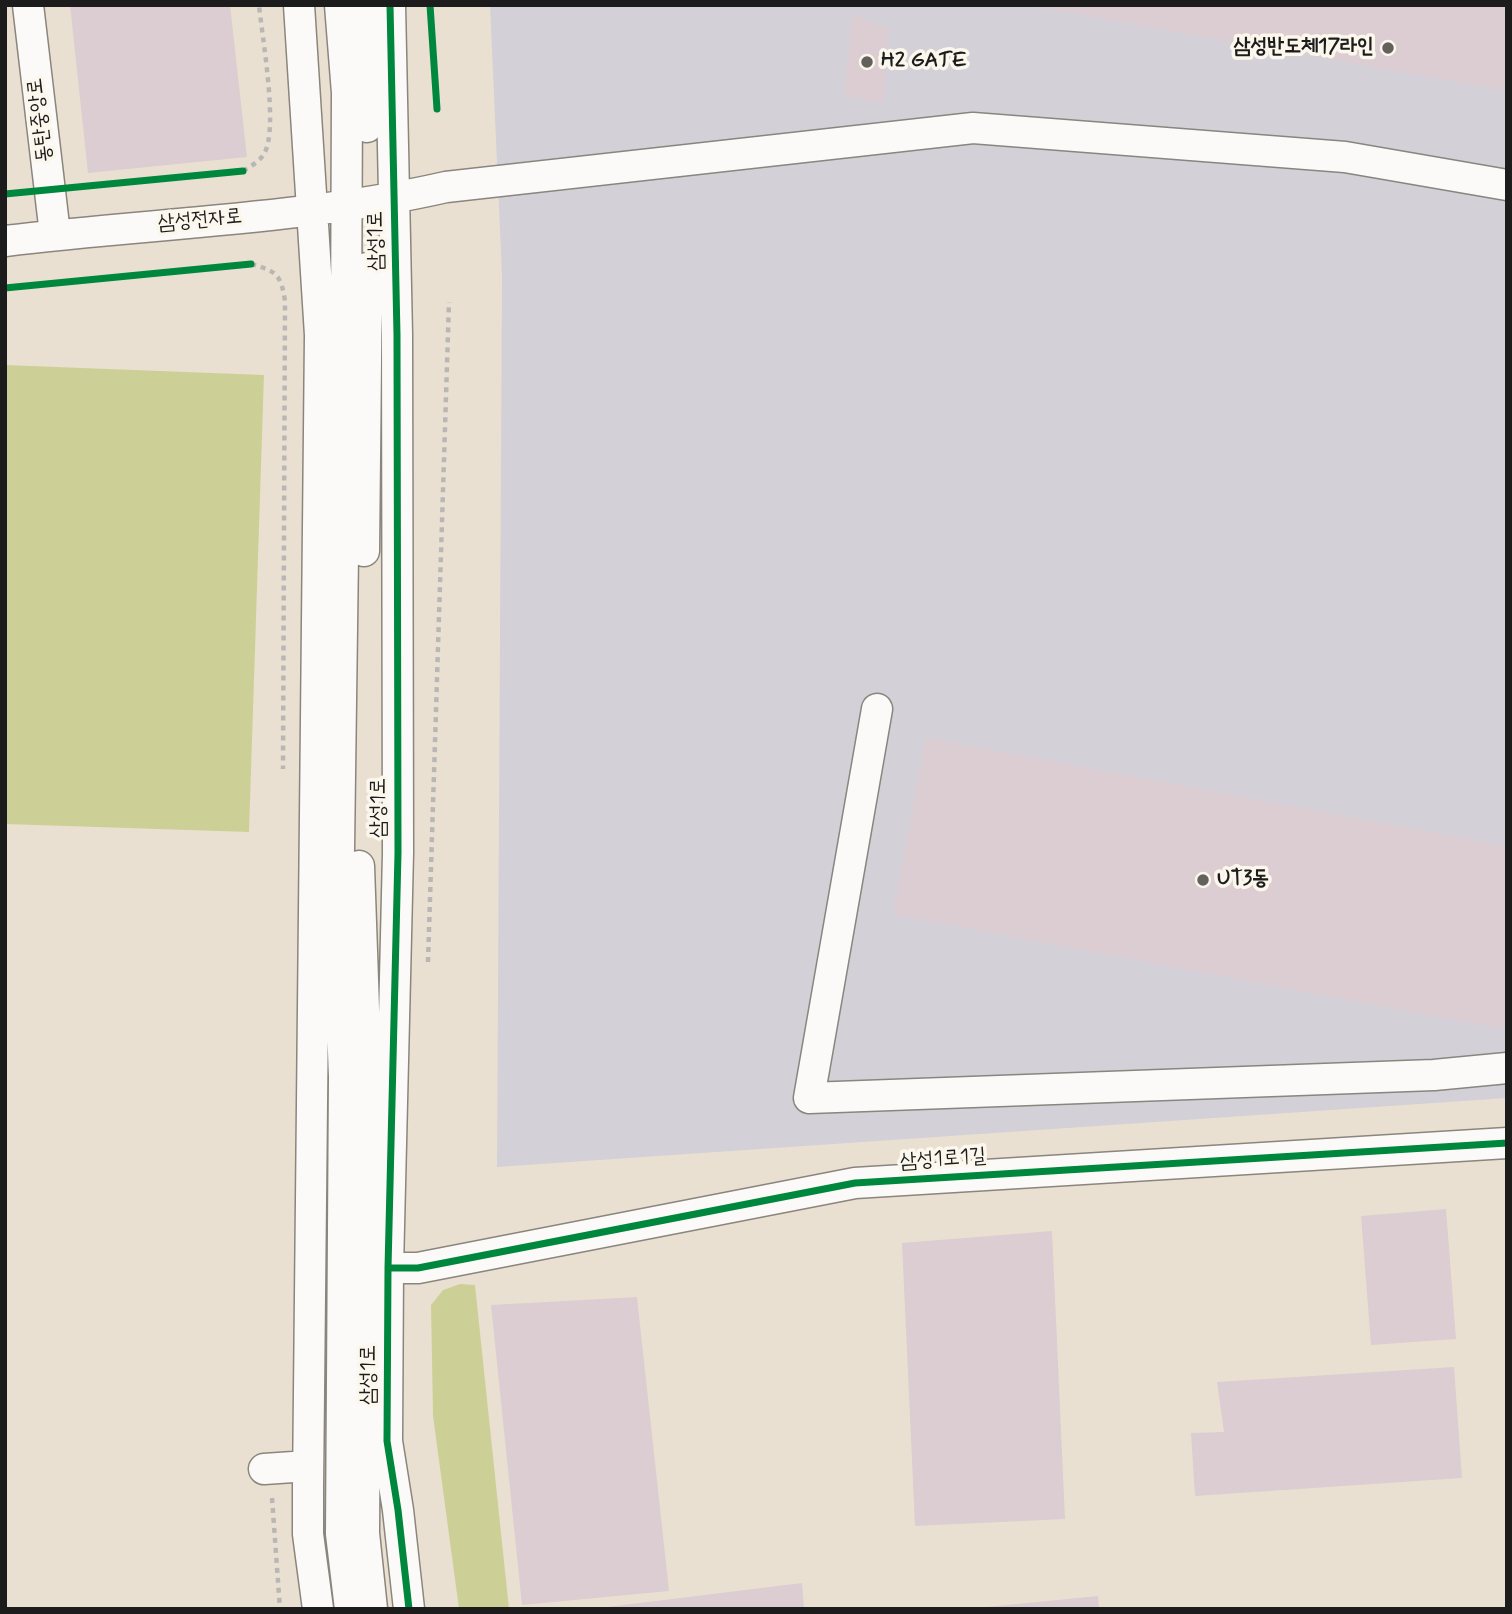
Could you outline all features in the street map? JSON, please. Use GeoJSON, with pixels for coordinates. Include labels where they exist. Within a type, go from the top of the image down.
{"type":"FeatureCollection","features":[{"type":"Feature","properties":{"kind":"street","name":"동탄중앙로"},"geometry":{"type":"LineString","coordinates":[[28,5],[55,234]]}},
{"type":"Feature","properties":{"kind":"street"},"geometry":{"type":"LineString","coordinates":[[299,5],[320,335],[308,1466],[308,1534],[317,1609]]}},
{"type":"Feature","properties":{"kind":"street"},"geometry":{"type":"LineString","coordinates":[[340,5],[347,93],[369,202],[338,921],[344,1077],[341,1534],[350,1609]]}},
{"type":"Feature","properties":{"kind":"street"},"geometry":{"type":"LineString","coordinates":[[365,5],[369,202],[358,900],[367,1094],[364,1533],[372,1609]]}},
{"type":"Feature","properties":{"kind":"street","name":"삼성1로"},"geometry":{"type":"LineString","coordinates":[[390,5],[369,202],[397,335],[398,853],[388,1268],[387,1441],[409,1609]]}},
{"type":"Feature","properties":{"kind":"street","name":"삼성전자로"},"geometry":{"type":"LineString","coordinates":[[5,240],[314,211],[446,187],[973,128],[1345,156],[1507,185]]}},
{"type":"Feature","properties":{"kind":"street"},"geometry":{"type":"LineString","coordinates":[[877,709],[809,1098],[1434,1075],[1507,1068]]}},
{"type":"Feature","properties":{"kind":"street","name":"삼성1로1길"},"geometry":{"type":"LineString","coordinates":[[388,1268],[418,1268],[855,1183],[1507,1143]]}},
{"type":"Feature","properties":{"kind":"street"},"geometry":{"type":"LineString","coordinates":[[269,1468],[308,1466]]}},
{"type":"Feature","properties":{"kind":"path"},"geometry":{"type":"LineString","coordinates":[[229,172],[243,171],[255,165],[265,153],[270,138],[259,5]]}},
{"type":"Feature","properties":{"kind":"path"},"geometry":{"type":"LineString","coordinates":[[237,265],[251,264],[271,270],[282,282],[285,301],[282,781]]}},
{"type":"Feature","properties":{"kind":"path"},"geometry":{"type":"LineString","coordinates":[[428,962],[449,302]]}},
{"type":"Feature","properties":{"kind":"path"},"geometry":{"type":"LineString","coordinates":[[269,1468],[280,1609]]}},
{"type":"Feature","properties":{"kind":"shaded area"},"geometry":{"type":"Polygon","coordinates":[[[490,5],[1507,5],[1507,1098],[497,1167],[502,275],[490,5]]]}},
{"type":"Feature","properties":{"kind":"green space"},"geometry":{"type":"Polygon","coordinates":[[[5,365],[264,375],[249,832],[5,824],[5,365]]]}},
{"type":"Feature","properties":{"kind":"green space"},"geometry":{"type":"Polygon","coordinates":[[[460,1284],[475,1285],[509,1609],[459,1609],[433,1416],[431,1305],[443,1290],[460,1284]]]}},
{"type":"Feature","properties":{"kind":"building"},"geometry":{"type":"Polygon","coordinates":[[[70,5],[230,5],[247,157],[88,173],[70,5]]]}},
{"type":"Feature","properties":{"kind":"building","name":"삼성반도체17라인"},"geometry":{"type":"Polygon","coordinates":[[[1507,5],[1507,91],[1039,7],[1507,5]]]}},
{"type":"Feature","properties":{"kind":"building","name":"H2 GATE"},"geometry":{"type":"Polygon","coordinates":[[[852,15],[888,28],[883,103],[844,96],[852,15]]]}},
{"type":"Feature","properties":{"kind":"building","name":"UT3동"},"geometry":{"type":"Polygon","coordinates":[[[926,738],[1507,846],[1507,1030],[893,914],[926,738]]]}},
{"type":"Feature","properties":{"kind":"building"},"geometry":{"type":"Polygon","coordinates":[[[1446,1209],[1456,1339],[1371,1345],[1361,1216],[1446,1209]]]}},
{"type":"Feature","properties":{"kind":"building"},"geometry":{"type":"Polygon","coordinates":[[[1052,1231],[1065,1519],[915,1526],[902,1243],[1052,1231]]]}},
{"type":"Feature","properties":{"kind":"building"},"geometry":{"type":"Polygon","coordinates":[[[637,1297],[669,1591],[522,1605],[491,1305],[637,1297]]]}},
{"type":"Feature","properties":{"kind":"building"},"geometry":{"type":"Polygon","coordinates":[[[1454,1367],[1462,1478],[1195,1496],[1191,1433],[1224,1432],[1217,1382],[1454,1367]]]}},
{"type":"Feature","properties":{"kind":"building"},"geometry":{"type":"Polygon","coordinates":[[[802,1583],[804,1609],[607,1609],[607,1607],[802,1583]]]}},
{"type":"Feature","properties":{"kind":"building"},"geometry":{"type":"Polygon","coordinates":[[[1098,1596],[1099,1609],[986,1607],[1098,1596]]]}},
{"type":"Feature","properties":{"kind":"cycle path"},"geometry":{"type":"LineString","coordinates":[[390,5],[397,335],[398,853],[388,1268],[387,1441],[409,1609]]}},
{"type":"Feature","properties":{"kind":"cycle path"},"geometry":{"type":"LineString","coordinates":[[430,5],[437,109]]}},
{"type":"Feature","properties":{"kind":"cycle path"},"geometry":{"type":"LineString","coordinates":[[5,194],[243,171]]}},
{"type":"Feature","properties":{"kind":"cycle path"},"geometry":{"type":"LineString","coordinates":[[5,288],[251,264]]}},
{"type":"Feature","properties":{"kind":"cycle path"},"geometry":{"type":"LineString","coordinates":[[388,1268],[418,1268],[855,1183],[1507,1143]]}},
{"type":"Feature","properties":{"kind":"place","name":"삼성반도체17라인"},"geometry":{"type":"Point","coordinates":[1388,48]}},
{"type":"Feature","properties":{"kind":"place","name":"H2 GATE"},"geometry":{"type":"Point","coordinates":[867,62]}},
{"type":"Feature","properties":{"kind":"place","name":"UT3동"},"geometry":{"type":"Point","coordinates":[1203,880]}}]}
